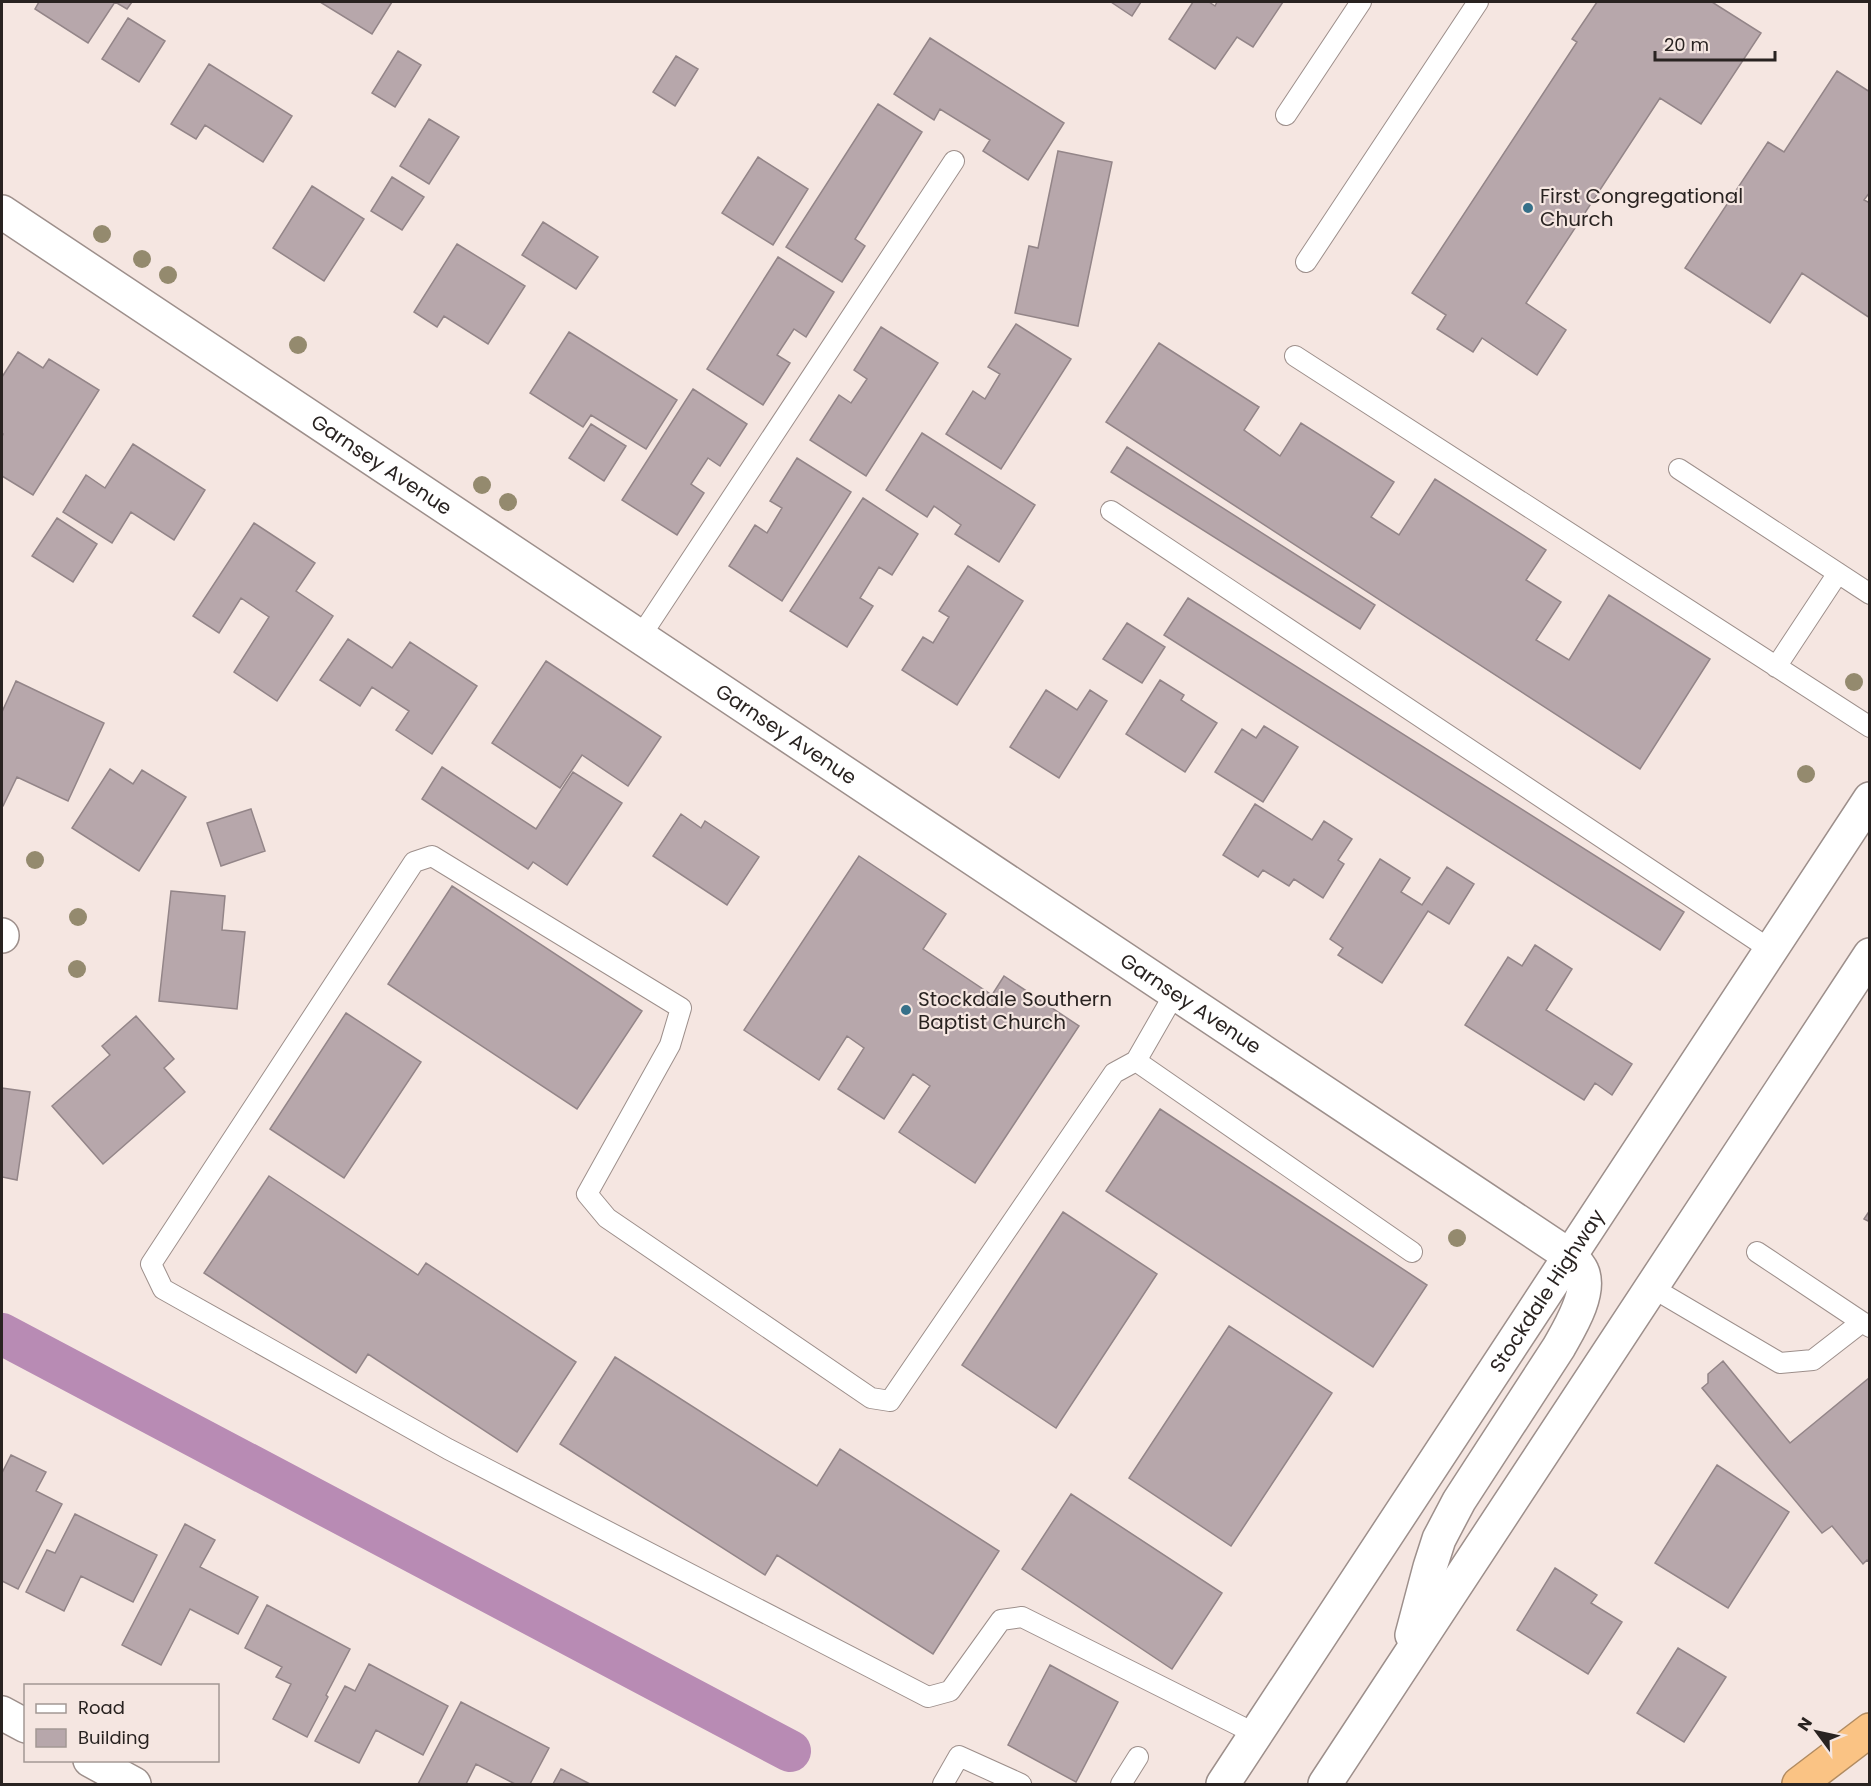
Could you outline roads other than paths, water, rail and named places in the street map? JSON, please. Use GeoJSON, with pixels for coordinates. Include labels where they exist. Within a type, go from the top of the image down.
{"type":"FeatureCollection","features":[{"type":"Feature","properties":{"kind":"highway"},"geometry":{"type":"LineString","coordinates":[[1799,1785],[1869,1730]]}},
{"type":"Feature","properties":{"kind":"main road","name":"Garnsey Avenue"},"geometry":{"type":"LineString","coordinates":[[2,212],[1570,1256]]}},
{"type":"Feature","properties":{"kind":"main road","name":"Stockdale Highway"},"geometry":{"type":"LineString","coordinates":[[1223,1785],[1869,799]]}},
{"type":"Feature","properties":{"kind":"main road"},"geometry":{"type":"LineString","coordinates":[[1325,1785],[1869,955]]}},
{"type":"Feature","properties":{"kind":"main road"},"geometry":{"type":"LineString","coordinates":[[1406,1660],[1439,1539],[1459,1501],[1559,1347],[1579,1308],[1584,1289],[1583,1272],[1570,1256]]}},
{"type":"Feature","properties":{"kind":"main road"},"geometry":{"type":"LineString","coordinates":[[2,1713],[24,1725]]}},
{"type":"Feature","properties":{"kind":"main road"},"geometry":{"type":"LineString","coordinates":[[92,1762],[132,1784]]}},
{"type":"Feature","properties":{"kind":"lane"},"geometry":{"type":"LineString","coordinates":[[1286,115],[1361,2]]}},
{"type":"Feature","properties":{"kind":"lane"},"geometry":{"type":"LineString","coordinates":[[1306,262],[1478,2]]}},
{"type":"Feature","properties":{"kind":"lane"},"geometry":{"type":"LineString","coordinates":[[640,637],[954,161]]}},
{"type":"Feature","properties":{"kind":"lane"},"geometry":{"type":"LineString","coordinates":[[1295,356],[1869,727]]}},
{"type":"Feature","properties":{"kind":"lane"},"geometry":{"type":"LineString","coordinates":[[1679,469],[1869,594]]}},
{"type":"Feature","properties":{"kind":"lane"},"geometry":{"type":"LineString","coordinates":[[1110,511],[1771,950]]}},
{"type":"Feature","properties":{"kind":"lane"},"geometry":{"type":"LineString","coordinates":[[1776,667],[1838,573]]}},
{"type":"Feature","properties":{"kind":"lane"},"geometry":{"type":"LineString","coordinates":[[1175,993],[1136,1061],[1114,1073],[890,1401],[871,1398],[606,1218],[587,1194],[670,1046],[681,1008],[432,856],[414,862],[151,1264],[163,1289],[448,1449],[928,1697],[950,1691],[1001,1620],[1022,1617],[1256,1734]]}},
{"type":"Feature","properties":{"kind":"lane"},"geometry":{"type":"LineString","coordinates":[[1136,1061],[1412,1252]]}},
{"type":"Feature","properties":{"kind":"lane"},"geometry":{"type":"LineString","coordinates":[[1651,1287],[1780,1364],[1813,1360],[1866,1325],[1757,1252]]}},
{"type":"Feature","properties":{"kind":"lane"},"geometry":{"type":"LineString","coordinates":[[943,1785],[959,1756],[1021,1785]]}},
{"type":"Feature","properties":{"kind":"lane"},"geometry":{"type":"LineString","coordinates":[[1121,1785],[1138,1756]]}},
{"type":"Feature","properties":{"kind":"waterway"},"geometry":{"type":"LineString","coordinates":[[2,1334],[790,1751]]}},
{"type":"Feature","properties":{"kind":"place","name":"First Congregational Church"},"geometry":{"type":"Point","coordinates":[1528,208]}},
{"type":"Feature","properties":{"kind":"place","name":"Stockdale Southern Baptist Church"},"geometry":{"type":"Point","coordinates":[906,1010]}}]}
